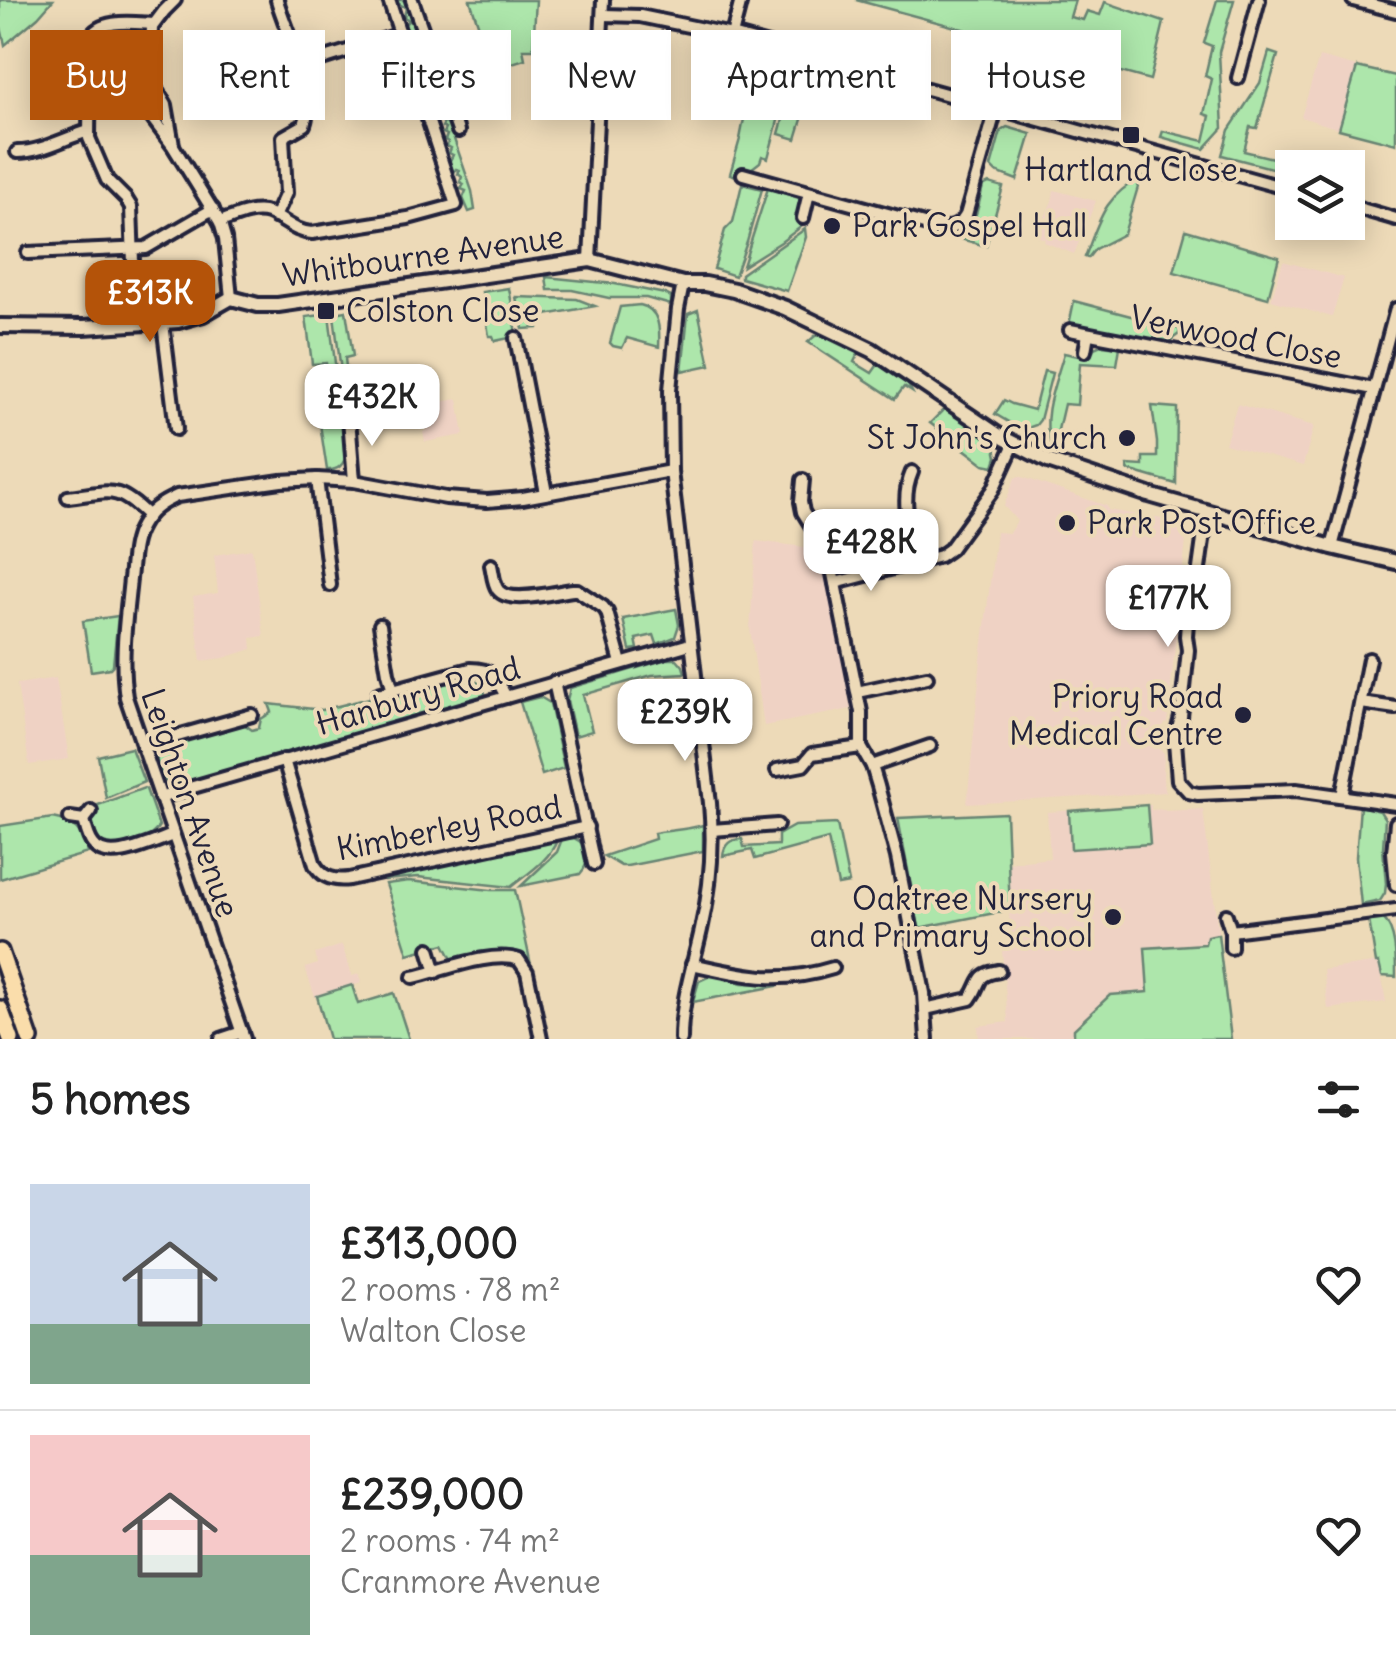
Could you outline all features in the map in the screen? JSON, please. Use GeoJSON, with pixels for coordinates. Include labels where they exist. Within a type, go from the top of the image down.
{"type":"FeatureCollection","features":[{"type":"Feature","properties":{"kind":"main road"},"geometry":{"type":"LineString","coordinates":[[0,952],[30,1039]]}},
{"type":"Feature","properties":{"kind":"main road"},"geometry":{"type":"LineString","coordinates":[[0,1008],[11,1039]]}},
{"type":"Feature","properties":{"kind":"street"},"geometry":{"type":"LineString","coordinates":[[153,30],[153,24],[175,0]]}},
{"type":"Feature","properties":{"kind":"street"},"geometry":{"type":"LineString","coordinates":[[277,0],[287,30]]}},
{"type":"Feature","properties":{"kind":"street"},"geometry":{"type":"LineString","coordinates":[[389,0],[400,30]]}},
{"type":"Feature","properties":{"kind":"street"},"geometry":{"type":"LineString","coordinates":[[412,0],[458,130]]}},
{"type":"Feature","properties":{"kind":"street"},"geometry":{"type":"LineString","coordinates":[[590,260],[603,0]]}},
{"type":"Feature","properties":{"kind":"street"},"geometry":{"type":"LineString","coordinates":[[733,30],[741,0]]}},
{"type":"Feature","properties":{"kind":"street"},"geometry":{"type":"LineString","coordinates":[[1238,78],[1259,0]]}},
{"type":"Feature","properties":{"kind":"street"},"geometry":{"type":"LineString","coordinates":[[1353,0],[1396,11]]}},
{"type":"Feature","properties":{"kind":"street"},"geometry":{"type":"LineString","coordinates":[[604,15],[640,16],[712,30]]}},
{"type":"Feature","properties":{"kind":"street"},"geometry":{"type":"LineString","coordinates":[[134,290],[131,204],[107,180],[88,130],[90,42],[97,28],[153,24]]}},
{"type":"Feature","properties":{"kind":"street"},"geometry":{"type":"LineString","coordinates":[[163,100],[173,146]]}},
{"type":"Feature","properties":{"kind":"street"},"geometry":{"type":"LineString","coordinates":[[4,329],[163,323],[203,314],[231,298],[220,222],[154,120]]}},
{"type":"Feature","properties":{"kind":"street"},"geometry":{"type":"LineString","coordinates":[[275,217],[286,193],[283,137],[304,125],[305,120]]}},
{"type":"Feature","properties":{"kind":"street"},"geometry":{"type":"LineString","coordinates":[[220,222],[255,212],[268,213],[300,232],[312,233],[408,218],[456,205],[429,120]]}},
{"type":"Feature","properties":{"kind":"street"},"geometry":{"type":"LineString","coordinates":[[743,174],[942,229],[952,228],[961,224],[966,215],[993,120]]}},
{"type":"Feature","properties":{"kind":"street"},"geometry":{"type":"LineString","coordinates":[[1036,120],[1275,185]]}},
{"type":"Feature","properties":{"kind":"street"},"geometry":{"type":"LineString","coordinates":[[17,152],[40,150],[88,130]]}},
{"type":"Feature","properties":{"kind":"street"},"geometry":{"type":"LineString","coordinates":[[803,218],[809,193]]}},
{"type":"Feature","properties":{"kind":"street"},"geometry":{"type":"LineString","coordinates":[[28,252],[134,250],[152,245],[213,209]]}},
{"type":"Feature","properties":{"kind":"street"},"geometry":{"type":"LineString","coordinates":[[1365,210],[1396,219]]}},
{"type":"Feature","properties":{"kind":"street","name":"Whitbourne Avenue"},"geometry":{"type":"LineString","coordinates":[[231,298],[278,305],[590,260],[683,284],[734,290],[786,308],[884,358],[1014,444],[1048,461],[1093,478],[1396,562]]}},
{"type":"Feature","properties":{"kind":"street"},"geometry":{"type":"LineString","coordinates":[[681,1039],[683,1006],[710,886],[712,830],[671,472],[670,390],[683,284]]}},
{"type":"Feature","properties":{"kind":"street"},"geometry":{"type":"LineString","coordinates":[[1332,547],[1396,309]]}},
{"type":"Feature","properties":{"kind":"street"},"geometry":{"type":"LineString","coordinates":[[163,323],[176,429]]}},
{"type":"Feature","properties":{"kind":"street","name":"Verwood Close"},"geometry":{"type":"LineString","coordinates":[[1070,330],[1374,388]]}},
{"type":"Feature","properties":{"kind":"street","name":"Verwood Close"},"geometry":{"type":"LineString","coordinates":[[1085,351],[1088,334]]}},
{"type":"Feature","properties":{"kind":"street"},"geometry":{"type":"LineString","coordinates":[[516,338],[546,493]]}},
{"type":"Feature","properties":{"kind":"street"},"geometry":{"type":"LineString","coordinates":[[349,418],[354,481]]}},
{"type":"Feature","properties":{"kind":"street"},"geometry":{"type":"LineString","coordinates":[[835,583],[940,556],[955,544],[992,490],[1014,444]]}},
{"type":"Feature","properties":{"kind":"street"},"geometry":{"type":"LineString","coordinates":[[68,497],[121,493],[148,516],[164,501],[194,492],[281,481],[354,481],[470,501],[524,498],[671,472]]}},
{"type":"Feature","properties":{"kind":"street"},"geometry":{"type":"LineString","coordinates":[[912,472],[905,507],[918,562]]}},
{"type":"Feature","properties":{"kind":"street"},"geometry":{"type":"LineString","coordinates":[[317,479],[330,585]]}},
{"type":"Feature","properties":{"kind":"street"},"geometry":{"type":"LineString","coordinates":[[804,480],[803,512],[828,551],[835,583],[861,712],[861,747],[872,766],[898,857],[927,1039]]}},
{"type":"Feature","properties":{"kind":"street"},"geometry":{"type":"LineString","coordinates":[[1207,511],[1193,612],[1186,630],[1188,650],[1175,741],[1180,783],[1198,794],[1296,790],[1396,804]]}},
{"type":"Feature","properties":{"kind":"street","name":"Leighton Avenue"},"geometry":{"type":"LineString","coordinates":[[148,516],[134,546],[122,672],[126,697],[243,1036]]}},
{"type":"Feature","properties":{"kind":"street"},"geometry":{"type":"LineString","coordinates":[[491,565],[497,589],[506,596],[573,590],[603,606],[621,663]]}},
{"type":"Feature","properties":{"kind":"street"},"geometry":{"type":"LineString","coordinates":[[380,625],[393,690]]}},
{"type":"Feature","properties":{"kind":"street","name":"Hanbury Road"},"geometry":{"type":"LineString","coordinates":[[160,798],[690,644]]}},
{"type":"Feature","properties":{"kind":"street"},"geometry":{"type":"LineString","coordinates":[[1342,796],[1369,659]]}},
{"type":"Feature","properties":{"kind":"street"},"geometry":{"type":"LineString","coordinates":[[378,694],[483,670],[490,672],[506,696]]}},
{"type":"Feature","properties":{"kind":"street"},"geometry":{"type":"LineString","coordinates":[[857,692],[927,677]]}},
{"type":"Feature","properties":{"kind":"street"},"geometry":{"type":"LineString","coordinates":[[554,682],[594,864]]}},
{"type":"Feature","properties":{"kind":"street"},"geometry":{"type":"LineString","coordinates":[[1361,702],[1396,708]]}},
{"type":"Feature","properties":{"kind":"street"},"geometry":{"type":"LineString","coordinates":[[142,746],[252,715]]}},
{"type":"Feature","properties":{"kind":"street"},"geometry":{"type":"LineString","coordinates":[[872,766],[930,746]]}},
{"type":"Feature","properties":{"kind":"street"},"geometry":{"type":"LineString","coordinates":[[777,770],[802,765],[812,754],[861,747]]}},
{"type":"Feature","properties":{"kind":"street","name":"Kimberley Road"},"geometry":{"type":"LineString","coordinates":[[284,760],[315,865],[334,879],[349,879],[586,827]]}},
{"type":"Feature","properties":{"kind":"street"},"geometry":{"type":"LineString","coordinates":[[70,818],[88,815],[92,844],[108,854],[173,835]]}},
{"type":"Feature","properties":{"kind":"street"},"geometry":{"type":"LineString","coordinates":[[1396,823],[1396,885]]}},
{"type":"Feature","properties":{"kind":"street"},"geometry":{"type":"LineString","coordinates":[[712,830],[777,825]]}},
{"type":"Feature","properties":{"kind":"street"},"geometry":{"type":"LineString","coordinates":[[1231,931],[1396,910]]}},
{"type":"Feature","properties":{"kind":"street"},"geometry":{"type":"LineString","coordinates":[[1226,916],[1231,948]]}},
{"type":"Feature","properties":{"kind":"street"},"geometry":{"type":"LineString","coordinates":[[429,949],[436,972]]}},
{"type":"Feature","properties":{"kind":"street"},"geometry":{"type":"LineString","coordinates":[[413,977],[499,957],[519,960],[527,972],[541,1039]]}},
{"type":"Feature","properties":{"kind":"street"},"geometry":{"type":"LineString","coordinates":[[692,964],[764,979],[802,976],[833,968]]}},
{"type":"Feature","properties":{"kind":"street"},"geometry":{"type":"LineString","coordinates":[[925,1009],[970,998],[984,974],[998,971]]}},
{"type":"Feature","properties":{"kind":"street"},"geometry":{"type":"LineString","coordinates":[[221,1039],[243,1036]]}},
{"type":"Feature","properties":{"kind":"shaded area"},"geometry":{"type":"Polygon","coordinates":[[[1319,57],[1357,67],[1339,129],[1301,117],[1319,57]]]}},
{"type":"Feature","properties":{"kind":"shaded area"},"geometry":{"type":"Polygon","coordinates":[[[1054,190],[1096,201],[1074,254],[1037,236],[1054,190]]]}},
{"type":"Feature","properties":{"kind":"shaded area"},"geometry":{"type":"Polygon","coordinates":[[[1283,261],[1344,278],[1332,317],[1271,300],[1283,261]]]}},
{"type":"Feature","properties":{"kind":"shaded area"},"geometry":{"type":"Polygon","coordinates":[[[438,393],[440,402],[458,399],[464,435],[425,442],[423,432],[427,430],[421,416],[429,414],[426,396],[438,393]]]}},
{"type":"Feature","properties":{"kind":"shaded area"},"geometry":{"type":"Polygon","coordinates":[[[1237,404],[1314,426],[1303,466],[1225,444],[1237,404]]]}},
{"type":"Feature","properties":{"kind":"shaded area"},"geometry":{"type":"Polygon","coordinates":[[[1019,476],[1107,506],[1108,510],[1175,521],[1187,530],[1167,722],[1161,728],[1159,749],[1164,753],[1166,792],[967,804],[996,532],[1009,533],[1017,521],[1004,506],[1019,476]]]}},
{"type":"Feature","properties":{"kind":"shaded area"},"geometry":{"type":"Polygon","coordinates":[[[756,541],[821,552],[851,709],[764,726],[750,629],[756,541]]]}},
{"type":"Feature","properties":{"kind":"shaded area"},"geometry":{"type":"Polygon","coordinates":[[[252,549],[264,636],[251,638],[252,649],[201,661],[193,597],[218,593],[214,555],[252,549]]]}},
{"type":"Feature","properties":{"kind":"shaded area"},"geometry":{"type":"Polygon","coordinates":[[[56,678],[69,759],[29,765],[17,684],[56,678]]]}},
{"type":"Feature","properties":{"kind":"shaded area","name":"Oaktree Nursery and Primary School"},"geometry":{"type":"Polygon","coordinates":[[[1151,805],[1151,810],[1203,809],[1231,1039],[979,1039],[978,1026],[1008,1022],[1002,951],[1010,949],[1008,863],[1050,858],[1047,812],[1151,805]]]}},
{"type":"Feature","properties":{"kind":"shaded area"},"geometry":{"type":"Polygon","coordinates":[[[342,945],[352,976],[359,974],[361,983],[315,997],[305,968],[318,964],[315,954],[342,945]]]}},
{"type":"Feature","properties":{"kind":"shaded area"},"geometry":{"type":"Polygon","coordinates":[[[1379,962],[1386,1002],[1328,1009],[1323,970],[1379,962]]]}},
{"type":"Feature","properties":{"kind":"green space"},"geometry":{"type":"Polygon","coordinates":[[[0,0],[53,0],[5,45],[0,0]]]}},
{"type":"Feature","properties":{"kind":"green space"},"geometry":{"type":"Polygon","coordinates":[[[393,0],[406,0],[416,30],[403,30],[400,20],[409,20],[404,17],[406,8],[393,0]]]}},
{"type":"Feature","properties":{"kind":"green space"},"geometry":{"type":"Polygon","coordinates":[[[470,0],[536,0],[531,49],[523,49],[525,59],[511,63],[511,30],[480,30],[470,0]]]}},
{"type":"Feature","properties":{"kind":"green space"},"geometry":{"type":"Polygon","coordinates":[[[856,0],[1075,0],[1070,17],[1083,20],[1087,11],[1100,15],[1105,2],[1164,22],[1150,80],[1121,72],[1121,30],[966,30],[856,0]]]}},
{"type":"Feature","properties":{"kind":"green space"},"geometry":{"type":"Polygon","coordinates":[[[1217,0],[1234,0],[1219,52],[1223,128],[1204,149],[1161,137],[1163,131],[1204,141],[1210,116],[1204,114],[1212,79],[1205,76],[1212,46],[1204,43],[1217,0]]]}},
{"type":"Feature","properties":{"kind":"green space"},"geometry":{"type":"Polygon","coordinates":[[[1269,52],[1278,55],[1257,128],[1250,127],[1244,151],[1275,159],[1275,169],[1222,155],[1229,130],[1260,83],[1269,52]]]}},
{"type":"Feature","properties":{"kind":"green space"},"geometry":{"type":"Polygon","coordinates":[[[1357,67],[1396,76],[1396,144],[1339,129],[1357,67]]]}},
{"type":"Feature","properties":{"kind":"green space"},"geometry":{"type":"Polygon","coordinates":[[[447,120],[475,210],[469,212],[463,198],[466,191],[461,189],[464,184],[460,182],[460,170],[456,169],[452,177],[448,164],[453,155],[449,153],[451,148],[447,146],[441,121],[447,120]]]}},
{"type":"Feature","properties":{"kind":"green space"},"geometry":{"type":"Polygon","coordinates":[[[744,120],[778,120],[768,158],[762,156],[751,169],[742,169],[739,177],[730,174],[744,120]]]}},
{"type":"Feature","properties":{"kind":"green space"},"geometry":{"type":"Polygon","coordinates":[[[783,120],[802,120],[796,139],[779,134],[783,120]]]}},
{"type":"Feature","properties":{"kind":"green space"},"geometry":{"type":"Polygon","coordinates":[[[1007,127],[1031,134],[1017,180],[991,167],[1001,131],[1007,127]]]}},
{"type":"Feature","properties":{"kind":"green space"},"geometry":{"type":"Polygon","coordinates":[[[1141,177],[1124,234],[1085,257],[1111,202],[1141,177]]]}},
{"type":"Feature","properties":{"kind":"green space"},"geometry":{"type":"Polygon","coordinates":[[[989,183],[1003,187],[986,246],[953,237],[972,222],[983,186],[989,183]]]}},
{"type":"Feature","properties":{"kind":"green space"},"geometry":{"type":"Polygon","coordinates":[[[742,184],[762,189],[735,276],[714,269],[725,230],[733,222],[742,184]]]}},
{"type":"Feature","properties":{"kind":"green space"},"geometry":{"type":"Polygon","coordinates":[[[768,188],[799,198],[800,221],[806,223],[743,266],[768,188]]]}},
{"type":"Feature","properties":{"kind":"green space"},"geometry":{"type":"Polygon","coordinates":[[[805,229],[806,237],[787,291],[741,278],[741,274],[805,229]]]}},
{"type":"Feature","properties":{"kind":"green space"},"geometry":{"type":"Polygon","coordinates":[[[1186,230],[1279,257],[1268,298],[1174,272],[1186,230]]]}},
{"type":"Feature","properties":{"kind":"green space"},"geometry":{"type":"Polygon","coordinates":[[[546,277],[665,294],[671,297],[671,305],[646,298],[609,298],[572,290],[548,290],[546,277]]]}},
{"type":"Feature","properties":{"kind":"green space"},"geometry":{"type":"Polygon","coordinates":[[[509,288],[514,337],[495,341],[489,336],[482,292],[509,288]]]}},
{"type":"Feature","properties":{"kind":"green space"},"geometry":{"type":"Polygon","coordinates":[[[516,297],[577,299],[595,306],[540,316],[538,328],[523,329],[516,297]]]}},
{"type":"Feature","properties":{"kind":"green space"},"geometry":{"type":"Polygon","coordinates":[[[1074,301],[1180,329],[1179,334],[1167,343],[1069,325],[1074,301]]]}},
{"type":"Feature","properties":{"kind":"green space"},"geometry":{"type":"Polygon","coordinates":[[[640,305],[655,316],[659,347],[627,338],[622,348],[613,346],[610,343],[620,307],[640,305]]]}},
{"type":"Feature","properties":{"kind":"green space"},"geometry":{"type":"Polygon","coordinates":[[[698,310],[710,365],[682,371],[688,314],[698,310]]]}},
{"type":"Feature","properties":{"kind":"green space"},"geometry":{"type":"Polygon","coordinates":[[[346,311],[353,356],[345,358],[349,395],[361,394],[366,418],[362,423],[353,411],[346,412],[334,315],[346,311]]]}},
{"type":"Feature","properties":{"kind":"green space"},"geometry":{"type":"Polygon","coordinates":[[[329,314],[346,453],[340,466],[327,470],[320,424],[334,422],[326,363],[312,364],[306,317],[329,314]]]}},
{"type":"Feature","properties":{"kind":"green space"},"geometry":{"type":"Polygon","coordinates":[[[824,335],[859,352],[854,362],[872,373],[879,363],[905,379],[912,392],[904,387],[895,399],[808,342],[824,335]]]}},
{"type":"Feature","properties":{"kind":"green space"},"geometry":{"type":"Polygon","coordinates":[[[1101,345],[1120,347],[1117,365],[1080,363],[1077,405],[1064,404],[1054,447],[1048,434],[1048,411],[1064,353],[1088,358],[1101,345]]]}},
{"type":"Feature","properties":{"kind":"green space"},"geometry":{"type":"Polygon","coordinates":[[[1044,371],[1052,373],[1036,425],[1022,430],[995,414],[1004,400],[1034,410],[1044,371]]]}},
{"type":"Feature","properties":{"kind":"green space"},"geometry":{"type":"Polygon","coordinates":[[[1152,406],[1177,408],[1176,484],[1128,470],[1128,465],[1143,466],[1143,457],[1157,457],[1152,406]]]}},
{"type":"Feature","properties":{"kind":"green space"},"geometry":{"type":"Polygon","coordinates":[[[945,408],[994,442],[994,466],[984,464],[930,423],[945,408]]]}},
{"type":"Feature","properties":{"kind":"green space"},"geometry":{"type":"Polygon","coordinates":[[[676,609],[679,625],[675,637],[657,644],[654,635],[636,639],[638,649],[630,650],[623,619],[676,609]]]}},
{"type":"Feature","properties":{"kind":"green space"},"geometry":{"type":"Polygon","coordinates":[[[118,616],[113,665],[91,671],[83,621],[118,616]]]}},
{"type":"Feature","properties":{"kind":"green space"},"geometry":{"type":"Polygon","coordinates":[[[677,659],[685,673],[652,675],[583,695],[592,731],[575,736],[567,700],[570,688],[677,659]]]}},
{"type":"Feature","properties":{"kind":"green space"},"geometry":{"type":"Polygon","coordinates":[[[466,679],[479,683],[486,696],[178,786],[177,782],[163,780],[157,767],[164,745],[236,724],[252,730],[259,728],[261,719],[272,712],[269,704],[322,710],[466,679]]]}},
{"type":"Feature","properties":{"kind":"green space"},"geometry":{"type":"Polygon","coordinates":[[[540,697],[550,703],[564,768],[542,775],[520,702],[540,697]]]}},
{"type":"Feature","properties":{"kind":"green space"},"geometry":{"type":"Polygon","coordinates":[[[131,748],[144,782],[106,798],[98,756],[131,748]]]}},
{"type":"Feature","properties":{"kind":"green space"},"geometry":{"type":"Polygon","coordinates":[[[144,788],[159,826],[155,831],[118,850],[96,843],[89,823],[90,808],[144,788]]]}},
{"type":"Feature","properties":{"kind":"green space"},"geometry":{"type":"Polygon","coordinates":[[[1147,805],[1150,844],[1071,849],[1069,811],[1147,805]]]}},
{"type":"Feature","properties":{"kind":"green space"},"geometry":{"type":"Polygon","coordinates":[[[1360,806],[1380,811],[1385,819],[1386,884],[1380,901],[1361,905],[1356,857],[1360,806]]]}},
{"type":"Feature","properties":{"kind":"green space"},"geometry":{"type":"Polygon","coordinates":[[[1006,813],[1010,910],[919,928],[898,818],[1006,813]]]}},
{"type":"Feature","properties":{"kind":"green space"},"geometry":{"type":"Polygon","coordinates":[[[53,818],[77,829],[88,853],[0,879],[0,826],[53,818]]]}},
{"type":"Feature","properties":{"kind":"green space"},"geometry":{"type":"Polygon","coordinates":[[[837,824],[849,883],[838,885],[828,839],[755,859],[752,850],[723,856],[726,845],[734,840],[742,839],[744,847],[778,845],[778,835],[794,826],[837,824]]]}},
{"type":"Feature","properties":{"kind":"green space"},"geometry":{"type":"Polygon","coordinates":[[[703,825],[703,851],[627,866],[604,856],[655,839],[654,833],[703,825]]]}},
{"type":"Feature","properties":{"kind":"green space"},"geometry":{"type":"Polygon","coordinates":[[[574,838],[587,854],[580,874],[521,886],[557,852],[562,839],[574,838]]]}},
{"type":"Feature","properties":{"kind":"green space"},"geometry":{"type":"Polygon","coordinates":[[[557,840],[544,860],[511,887],[384,877],[557,840]]]}},
{"type":"Feature","properties":{"kind":"green space"},"geometry":{"type":"Polygon","coordinates":[[[409,881],[515,890],[531,965],[521,954],[506,950],[453,961],[444,944],[408,954],[386,884],[409,881]]]}},
{"type":"Feature","properties":{"kind":"green space"},"geometry":{"type":"Polygon","coordinates":[[[1383,918],[1393,937],[1396,977],[1382,976],[1376,963],[1369,920],[1383,918]]]}},
{"type":"Feature","properties":{"kind":"green space"},"geometry":{"type":"Polygon","coordinates":[[[1218,934],[1231,1039],[1074,1039],[1074,1029],[1110,995],[1148,992],[1145,948],[1205,944],[1207,936],[1218,934]]]}},
{"type":"Feature","properties":{"kind":"green space"},"geometry":{"type":"Polygon","coordinates":[[[712,975],[777,986],[693,1002],[699,981],[712,975]]]}},
{"type":"Feature","properties":{"kind":"green space"},"geometry":{"type":"Polygon","coordinates":[[[352,985],[358,1004],[394,993],[409,1039],[329,1039],[317,996],[352,985]]]}},
{"type":"Feature","properties":{"kind":"place","name":"Hartland Close"},"geometry":{"type":"Point","coordinates":[1131,135]}},
{"type":"Feature","properties":{"kind":"place","name":"Park Gospel Hall"},"geometry":{"type":"Point","coordinates":[832,226]}},
{"type":"Feature","properties":{"kind":"place","name":"Colston Close"},"geometry":{"type":"Point","coordinates":[326,311]}},
{"type":"Feature","properties":{"kind":"place","name":"St John's Church"},"geometry":{"type":"Point","coordinates":[1127,438]}},
{"type":"Feature","properties":{"kind":"place","name":"Park Post Office"},"geometry":{"type":"Point","coordinates":[1067,523]}},
{"type":"Feature","properties":{"kind":"place","name":"Priory Road Medical Centre"},"geometry":{"type":"Point","coordinates":[1243,715]}},
{"type":"Feature","properties":{"kind":"place","name":"Oaktree Nursery and Primary School"},"geometry":{"type":"Point","coordinates":[1113,917]}}]}
